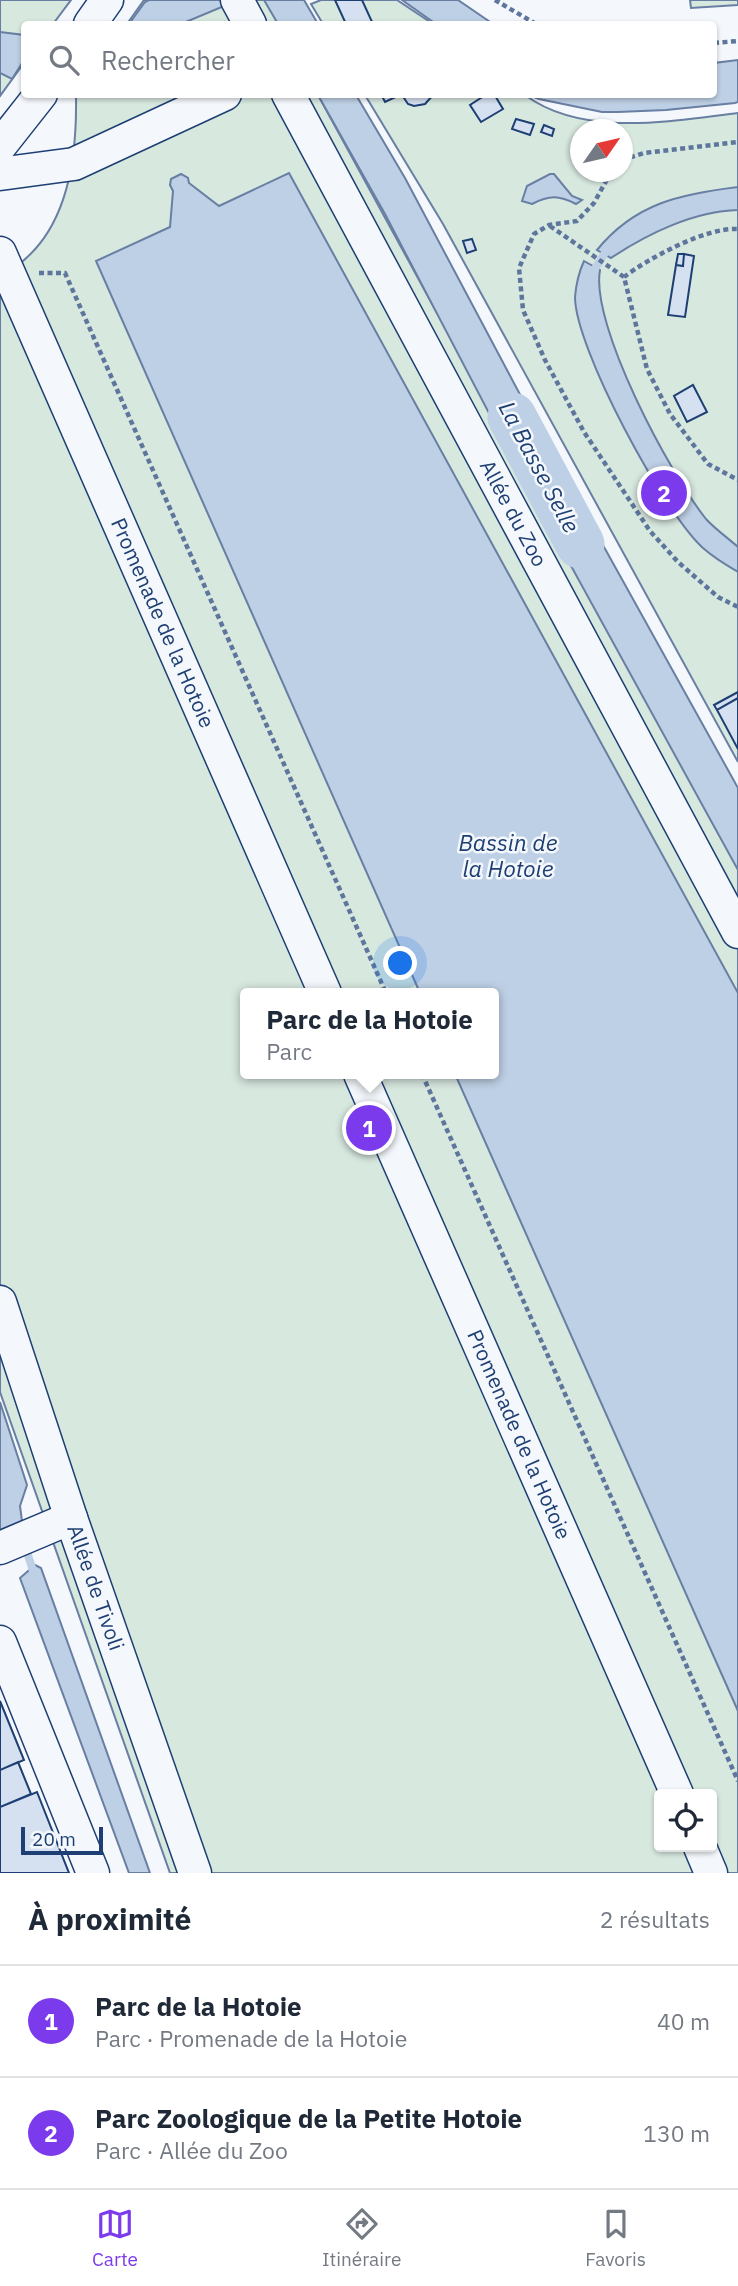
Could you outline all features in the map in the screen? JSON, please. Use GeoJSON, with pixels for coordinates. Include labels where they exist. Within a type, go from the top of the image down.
{"type":"FeatureCollection","features":[{"type":"Feature","properties":{"kind":"street"},"geometry":{"type":"LineString","coordinates":[[92,21],[107,0]]}},
{"type":"Feature","properties":{"kind":"street"},"geometry":{"type":"LineString","coordinates":[[237,0],[248,21]]}},
{"type":"Feature","properties":{"kind":"street"},"geometry":{"type":"LineString","coordinates":[[0,146],[38,98]]}},
{"type":"Feature","properties":{"kind":"street"},"geometry":{"type":"LineString","coordinates":[[0,174],[74,164],[216,98]]}},
{"type":"Feature","properties":{"kind":"street","name":"Allée du Zoo"},"geometry":{"type":"LineString","coordinates":[[290,98],[738,932]]}},
{"type":"Feature","properties":{"kind":"street","name":"Promenade de la Hotoie"},"geometry":{"type":"LineString","coordinates":[[4,262],[323,988]]}},
{"type":"Feature","properties":{"kind":"street","name":"Promenade de la Hotoie"},"geometry":{"type":"LineString","coordinates":[[362,1079],[675,1789]]}},
{"type":"Feature","properties":{"kind":"street","name":"Allée de Tivoli"},"geometry":{"type":"LineString","coordinates":[[0,1301],[71,1518],[195,1873]]}},
{"type":"Feature","properties":{"kind":"street"},"geometry":{"type":"LineString","coordinates":[[0,1548],[71,1518]]}},
{"type":"Feature","properties":{"kind":"street"},"geometry":{"type":"LineString","coordinates":[[0,1642],[93,1873]]}},
{"type":"Feature","properties":{"kind":"street"},"geometry":{"type":"LineString","coordinates":[[702,1852],[711,1873]]}},
{"type":"Feature","properties":{"kind":"path"},"geometry":{"type":"LineString","coordinates":[[495,0],[531,21]]}},
{"type":"Feature","properties":{"kind":"path"},"geometry":{"type":"LineString","coordinates":[[717,43],[738,41]]}},
{"type":"Feature","properties":{"kind":"path"},"geometry":{"type":"LineString","coordinates":[[633,156],[738,142]]}},
{"type":"Feature","properties":{"kind":"path"},"geometry":{"type":"LineString","coordinates":[[606,182],[594,203],[577,221],[549,225],[534,234],[519,268],[523,310],[545,360],[584,432],[650,531],[678,562],[718,597],[738,607]]}},
{"type":"Feature","properties":{"kind":"path"},"geometry":{"type":"LineString","coordinates":[[549,225],[624,277],[647,369],[670,414],[708,464],[738,480]]}},
{"type":"Feature","properties":{"kind":"path"},"geometry":{"type":"LineString","coordinates":[[624,277],[646,260],[689,241],[738,229]]}},
{"type":"Feature","properties":{"kind":"path"},"geometry":{"type":"LineString","coordinates":[[4,262],[65,273],[384,988]]}},
{"type":"Feature","properties":{"kind":"path"},"geometry":{"type":"LineString","coordinates":[[424,1079],[738,1781]]}},
{"type":"Feature","properties":{"kind":"shaded area"},"geometry":{"type":"Polygon","coordinates":[[[0,0],[71,0],[55,21],[21,21],[21,67],[0,96],[0,0]]]}},
{"type":"Feature","properties":{"kind":"shaded area"},"geometry":{"type":"Polygon","coordinates":[[[144,0],[266,0],[278,21],[129,21],[144,0]]]}},
{"type":"Feature","properties":{"kind":"shaded area"},"geometry":{"type":"Polygon","coordinates":[[[321,0],[397,0],[428,21],[321,21],[311,4],[321,0]]]}},
{"type":"Feature","properties":{"kind":"shaded area"},"geometry":{"type":"Polygon","coordinates":[[[690,0],[738,0],[738,5],[691,8],[690,0]]]}},
{"type":"Feature","properties":{"kind":"shaded area"},"geometry":{"type":"Polygon","coordinates":[[[76,98],[320,98],[738,864],[738,1873],[170,1873],[0,1392],[0,276],[22,262],[40,244],[53,223],[70,175],[76,98]]]}},
{"type":"Feature","properties":{"kind":"shaded area"},"geometry":{"type":"Polygon","coordinates":[[[367,98],[530,98],[548,108],[584,119],[570,119],[570,182],[633,182],[633,123],[738,113],[738,762],[443,224],[367,98]]]}},
{"type":"Feature","properties":{"kind":"water"},"geometry":{"type":"Polygon","coordinates":[[[227,0],[229,4],[188,21],[131,21],[145,2],[227,0]]]}},
{"type":"Feature","properties":{"kind":"water"},"geometry":{"type":"Polygon","coordinates":[[[264,0],[304,0],[316,21],[276,21],[264,0]]]}},
{"type":"Feature","properties":{"kind":"water"},"geometry":{"type":"Polygon","coordinates":[[[402,0],[458,0],[489,21],[432,21],[402,0]]]}},
{"type":"Feature","properties":{"kind":"water"},"geometry":{"type":"Polygon","coordinates":[[[0,32],[21,35],[21,65],[12,79],[0,73],[0,32]]]}},
{"type":"Feature","properties":{"kind":"water"},"geometry":{"type":"Polygon","coordinates":[[[738,60],[738,102],[666,110],[602,112],[536,98],[717,98],[717,63],[738,60]]]}},
{"type":"Feature","properties":{"kind":"water"},"geometry":{"type":"Polygon","coordinates":[[[320,98],[358,98],[405,178],[558,466],[526,484],[385,214],[320,98]]]}},
{"type":"Feature","properties":{"kind":"water","name":"Bassin de la Hotoie"},"geometry":{"type":"Polygon","coordinates":[[[289,173],[738,993],[738,1711],[457,1079],[499,1079],[499,988],[418,988],[96,261],[170,227],[173,191],[171,179],[181,174],[219,206],[289,173]]]}},
{"type":"Feature","properties":{"kind":"water"},"geometry":{"type":"Polygon","coordinates":[[[554,174],[572,196],[582,200],[576,204],[554,197],[532,204],[522,201],[527,186],[554,174]]]}},
{"type":"Feature","properties":{"kind":"water"},"geometry":{"type":"Polygon","coordinates":[[[738,187],[738,210],[721,211],[672,225],[611,258],[597,250],[627,221],[643,211],[697,193],[738,187]]]}},
{"type":"Feature","properties":{"kind":"water"},"geometry":{"type":"Polygon","coordinates":[[[584,261],[600,270],[600,295],[607,326],[654,435],[706,519],[738,547],[738,572],[703,548],[686,529],[645,467],[624,429],[605,390],[579,321],[575,297],[584,261]]]}},
{"type":"Feature","properties":{"kind":"water"},"geometry":{"type":"Polygon","coordinates":[[[564,475],[738,788],[738,870],[531,493],[564,475]]]}},
{"type":"Feature","properties":{"kind":"water"},"geometry":{"type":"Polygon","coordinates":[[[0,1402],[27,1485],[20,1506],[22,1521],[0,1530],[0,1402]]]}},
{"type":"Feature","properties":{"kind":"water"},"geometry":{"type":"Polygon","coordinates":[[[35,1565],[41,1568],[150,1873],[129,1873],[20,1578],[35,1565]]]}},
{"type":"Feature","properties":{"kind":"building"},"geometry":{"type":"Polygon","coordinates":[[[335,0],[362,0],[372,21],[345,21],[335,0]]]}},
{"type":"Feature","properties":{"kind":"building"},"geometry":{"type":"Polygon","coordinates":[[[404,98],[430,98],[425,104],[408,104],[404,98]]]}},
{"type":"Feature","properties":{"kind":"building"},"geometry":{"type":"Polygon","coordinates":[[[481,98],[496,98],[503,109],[481,122],[470,105],[481,98]]]}},
{"type":"Feature","properties":{"kind":"building"},"geometry":{"type":"Polygon","coordinates":[[[516,119],[534,124],[530,135],[512,129],[516,119]]]}},
{"type":"Feature","properties":{"kind":"building"},"geometry":{"type":"Polygon","coordinates":[[[544,125],[554,129],[552,136],[541,132],[544,125]]]}},
{"type":"Feature","properties":{"kind":"building"},"geometry":{"type":"Polygon","coordinates":[[[472,239],[476,250],[467,253],[463,241],[472,239]]]}},
{"type":"Feature","properties":{"kind":"building"},"geometry":{"type":"Polygon","coordinates":[[[678,254],[684,254],[683,266],[676,265],[678,254]]]}},
{"type":"Feature","properties":{"kind":"building"},"geometry":{"type":"Polygon","coordinates":[[[684,254],[694,256],[685,317],[668,315],[676,265],[683,266],[684,254]]]}},
{"type":"Feature","properties":{"kind":"building"},"geometry":{"type":"Polygon","coordinates":[[[693,385],[707,412],[687,422],[674,396],[693,385]]]}},
{"type":"Feature","properties":{"kind":"building"},"geometry":{"type":"Polygon","coordinates":[[[738,692],[738,698],[717,710],[714,705],[738,692]]]}},
{"type":"Feature","properties":{"kind":"building"},"geometry":{"type":"Polygon","coordinates":[[[738,698],[738,749],[717,710],[738,698]]]}},
{"type":"Feature","properties":{"kind":"building"},"geometry":{"type":"Polygon","coordinates":[[[0,1701],[24,1760],[0,1770],[0,1701]]]}},
{"type":"Feature","properties":{"kind":"building"},"geometry":{"type":"Polygon","coordinates":[[[18,1762],[31,1794],[0,1807],[0,1770],[18,1762]]]}},
{"type":"Feature","properties":{"kind":"building"},"geometry":{"type":"Polygon","coordinates":[[[37,1792],[69,1873],[0,1873],[0,1807],[37,1792]]]}},
{"type":"Feature","properties":{"kind":"waterway"},"geometry":{"type":"LineString","coordinates":[[591,275],[608,248]]}},
{"type":"Feature","properties":{"kind":"waterway","name":"La Basse Selle"},"geometry":{"type":"LineString","coordinates":[[512,417],[580,544]]}},
{"type":"Feature","properties":{"kind":"waterway"},"geometry":{"type":"LineString","coordinates":[[25,1546],[35,1577]]}},
{"type":"Feature","properties":{"kind":"place","name":"Parc Zoologique de la Petite Hotoie"},"geometry":{"type":"Point","coordinates":[664,493]}},
{"type":"Feature","properties":{"kind":"place","name":"Parc de la Hotoie"},"geometry":{"type":"Point","coordinates":[369,1128]}}]}
